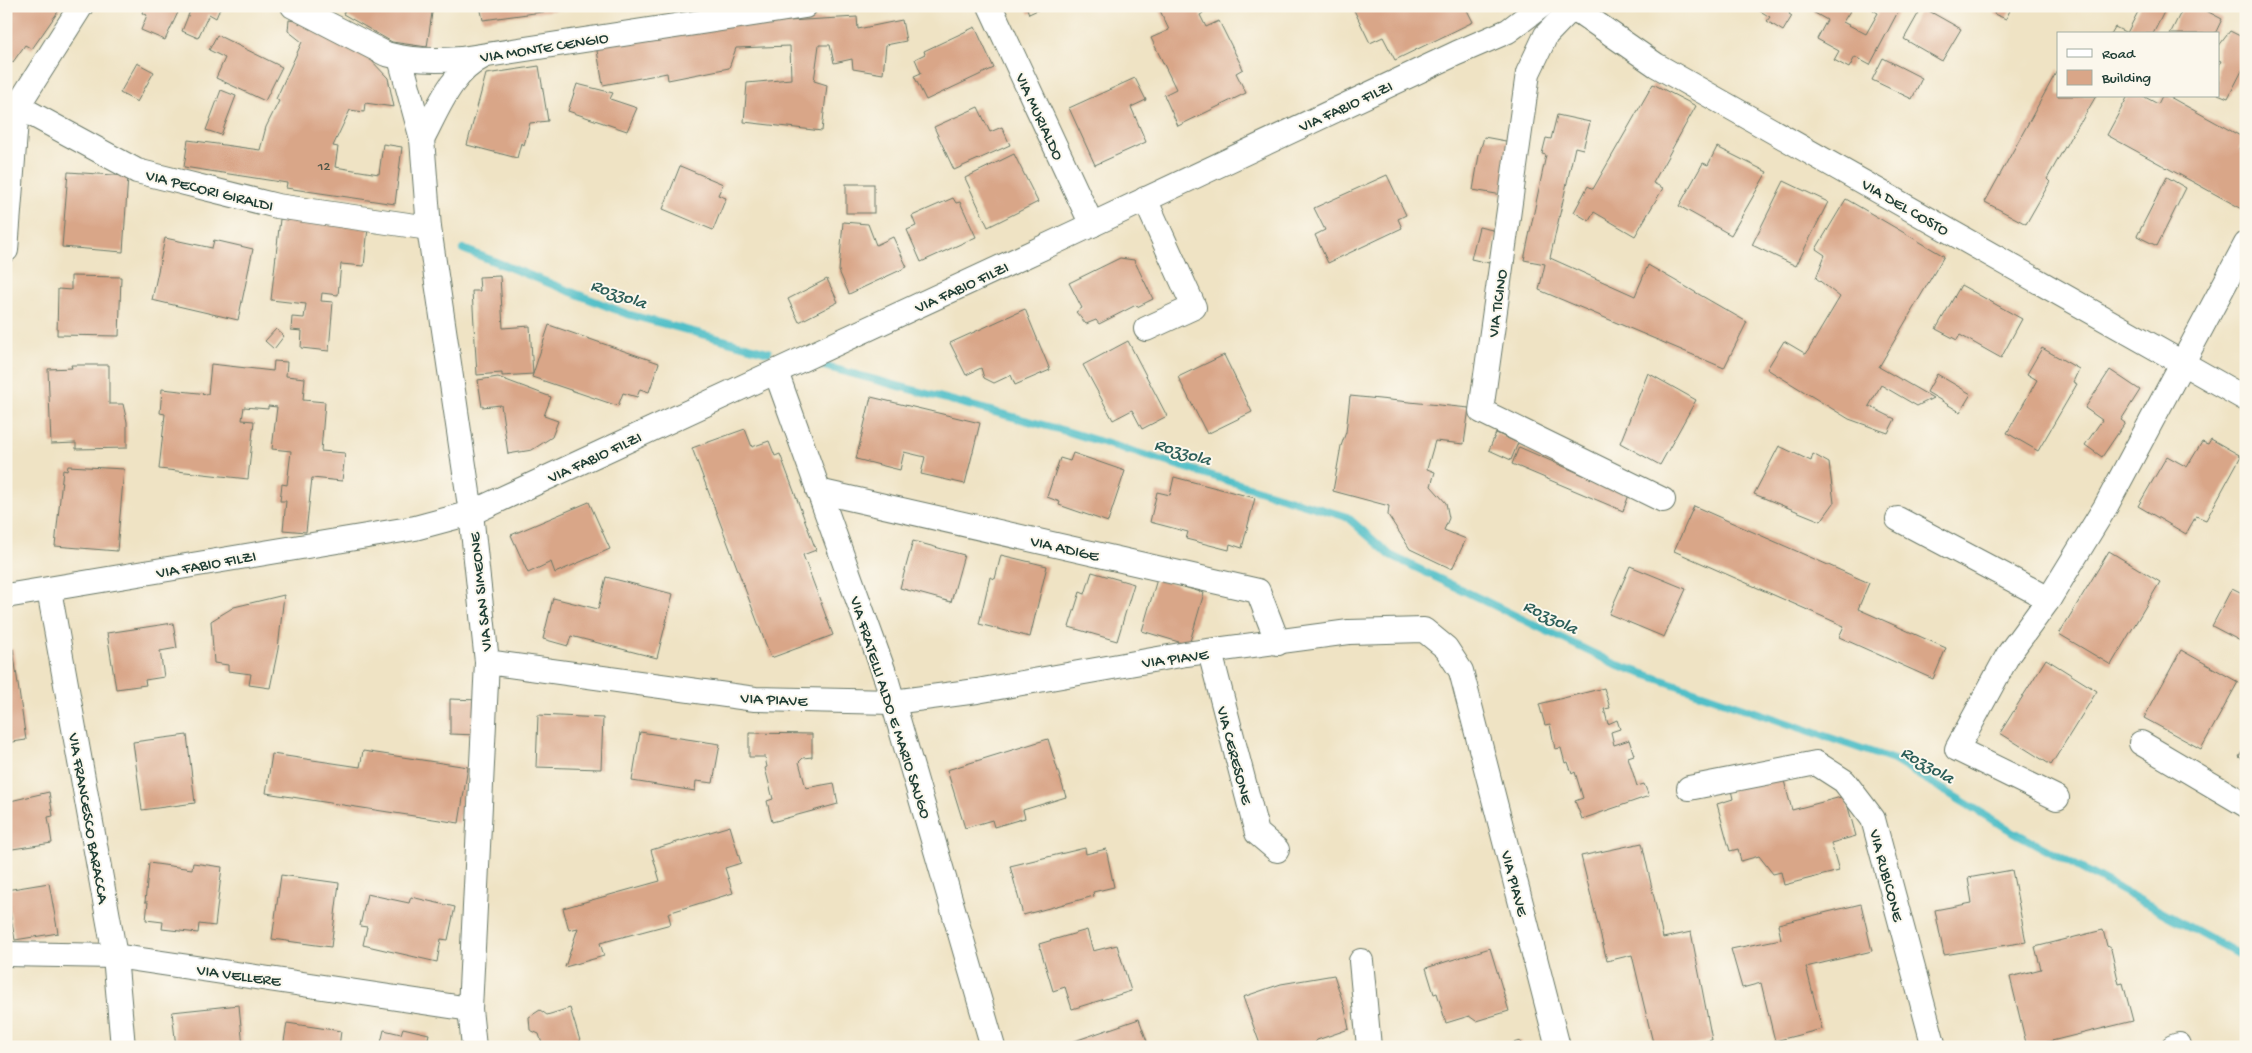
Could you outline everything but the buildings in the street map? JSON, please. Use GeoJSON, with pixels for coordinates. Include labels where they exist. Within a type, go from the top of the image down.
{"type":"FeatureCollection","features":[{"type":"Feature","properties":{"kind":"street"},"geometry":{"type":"LineString","coordinates":[[6,250],[12,103],[81,6]]}},
{"type":"Feature","properties":{"kind":"street","name":"VIA MONTE CENGIO"},"geometry":{"type":"LineString","coordinates":[[293,6],[386,54],[400,58],[433,61],[461,59],[805,6]]}},
{"type":"Feature","properties":{"kind":"street","name":"VIA MURIALDO"},"geometry":{"type":"LineString","coordinates":[[990,6],[1092,225]]}},
{"type":"Feature","properties":{"kind":"street","name":"VIA FABIO FILZI"},"geometry":{"type":"LineString","coordinates":[[6,596],[415,528],[470,513],[1092,225],[1457,53],[1508,31],[1541,6]]}},
{"type":"Feature","properties":{"kind":"street","name":"VIA DEL COSTO"},"geometry":{"type":"LineString","coordinates":[[1571,7],[1656,65],[2246,399]]}},
{"type":"Feature","properties":{"kind":"street","name":"VIA TICINO"},"geometry":{"type":"LineString","coordinates":[[1571,7],[1546,35],[1528,73],[1480,411],[1663,500]]}},
{"type":"Feature","properties":{"kind":"street"},"geometry":{"type":"LineString","coordinates":[[422,140],[453,82],[473,61],[488,54]]}},
{"type":"Feature","properties":{"kind":"street","name":"VIA SAN SIMEONE"},"geometry":{"type":"LineString","coordinates":[[400,58],[422,140],[429,228],[470,513],[487,662],[470,1009],[474,1047]]}},
{"type":"Feature","properties":{"kind":"street","name":"VIA PECORI GIRALDI"},"geometry":{"type":"LineString","coordinates":[[12,103],[137,171],[277,206],[429,228]]}},
{"type":"Feature","properties":{"kind":"street"},"geometry":{"type":"LineString","coordinates":[[1145,200],[1194,307],[1146,329]]}},
{"type":"Feature","properties":{"kind":"street"},"geometry":{"type":"LineString","coordinates":[[2057,798],[1957,749],[2008,655],[2049,599],[2106,506],[2246,244]]}},
{"type":"Feature","properties":{"kind":"street","name":"VIA FRATELLI ALDO E MARIO SAUGO"},"geometry":{"type":"LineString","coordinates":[[776,372],[893,702],[993,1047]]}},
{"type":"Feature","properties":{"kind":"street","name":"VIA ADIGE"},"geometry":{"type":"LineString","coordinates":[[818,491],[1258,591],[1278,643]]}},
{"type":"Feature","properties":{"kind":"street"},"geometry":{"type":"LineString","coordinates":[[1898,519],[2049,599]]}},
{"type":"Feature","properties":{"kind":"street","name":"VIA FRANCESCO BARACCA"},"geometry":{"type":"LineString","coordinates":[[49,590],[115,956],[123,1047]]}},
{"type":"Feature","properties":{"kind":"street","name":"VIA PIAVE"},"geometry":{"type":"LineString","coordinates":[[487,662],[755,699],[893,702],[977,692],[1186,654],[1348,632],[1424,630],[1446,648],[1461,671],[1558,1047]]}},
{"type":"Feature","properties":{"kind":"street","name":"VIA CERESONE"},"geometry":{"type":"LineString","coordinates":[[1210,652],[1257,833],[1277,850]]}},
{"type":"Feature","properties":{"kind":"street"},"geometry":{"type":"LineString","coordinates":[[2141,743],[2246,805]]}},
{"type":"Feature","properties":{"kind":"street","name":"VIA RUBICONE"},"geometry":{"type":"LineString","coordinates":[[1689,788],[1816,763],[1844,781],[1872,819],[1933,1047]]}},
{"type":"Feature","properties":{"kind":"street","name":"VIA VELLERE"},"geometry":{"type":"LineString","coordinates":[[6,954],[115,956],[470,1009]]}},
{"type":"Feature","properties":{"kind":"street"},"geometry":{"type":"LineString","coordinates":[[1361,962],[1369,1047]]}},
{"type":"Feature","properties":{"kind":"waterway","name":"Rozzola"},"geometry":{"type":"LineString","coordinates":[[463,249],[627,314],[768,352]]}},
{"type":"Feature","properties":{"kind":"waterway","name":"Rozzola"},"geometry":{"type":"LineString","coordinates":[[820,365],[1069,432],[1347,517],[1390,555],[1615,664],[1894,760],[2003,826],[2246,958]]}}]}
